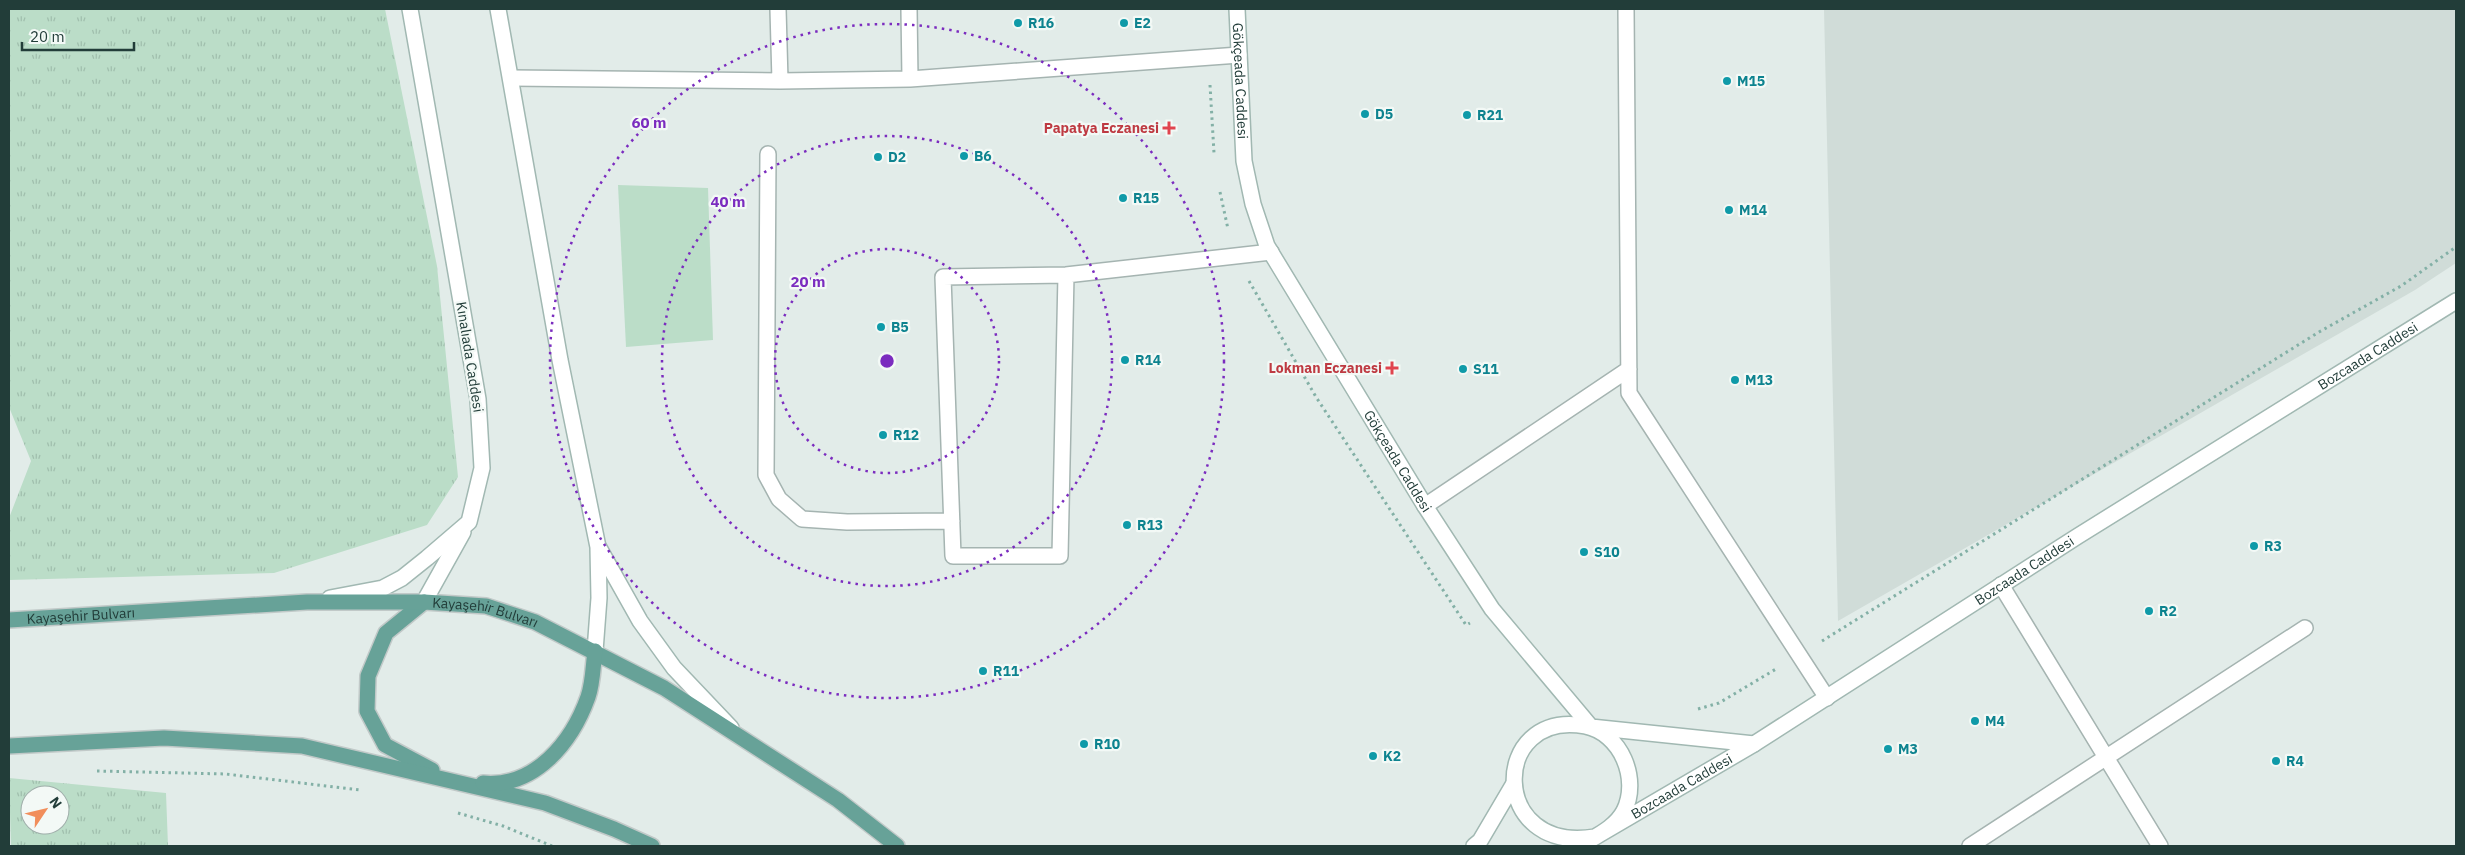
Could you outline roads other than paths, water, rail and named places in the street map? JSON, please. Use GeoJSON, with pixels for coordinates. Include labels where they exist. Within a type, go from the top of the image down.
{"type":"FeatureCollection","features":[{"type":"Feature","properties":{"kind":"main road","name":"Kayaşehir Bulvarı"},"geometry":{"type":"LineString","coordinates":[[9,620],[307,602],[424,602],[486,606],[535,622],[595,651],[664,688],[838,800],[897,846]]}},
{"type":"Feature","properties":{"kind":"main road"},"geometry":{"type":"LineString","coordinates":[[424,602],[386,633],[368,676],[367,711],[385,745],[449,779],[498,784],[538,769],[559,750],[588,696],[595,651]]}},
{"type":"Feature","properties":{"kind":"main road"},"geometry":{"type":"LineString","coordinates":[[9,746],[164,738],[302,746],[449,779],[545,804],[614,829],[652,846]]}},
{"type":"Feature","properties":{"kind":"street","name":"Kınalıada Caddesi"},"geometry":{"type":"LineString","coordinates":[[410,9],[478,399],[482,468],[469,522],[424,602]]}},
{"type":"Feature","properties":{"kind":"street"},"geometry":{"type":"LineString","coordinates":[[498,9],[560,360],[598,546],[599,598],[595,651]]}},
{"type":"Feature","properties":{"kind":"street"},"geometry":{"type":"LineString","coordinates":[[778,9],[780,81]]}},
{"type":"Feature","properties":{"kind":"street"},"geometry":{"type":"LineString","coordinates":[[909,9],[910,79]]}},
{"type":"Feature","properties":{"kind":"street","name":"Gökçeada Caddesi"},"geometry":{"type":"LineString","coordinates":[[1237,9],[1244,161],[1253,204],[1271,252],[1425,506],[1492,609],[1591,728]]}},
{"type":"Feature","properties":{"kind":"street"},"geometry":{"type":"LineString","coordinates":[[1626,9],[1629,393],[1827,698]]}},
{"type":"Feature","properties":{"kind":"street"},"geometry":{"type":"LineString","coordinates":[[511,78],[780,81],[910,79],[1239,55]]}},
{"type":"Feature","properties":{"kind":"street"},"geometry":{"type":"LineString","coordinates":[[768,154],[766,475],[779,499],[802,519],[847,522],[952,521]]}},
{"type":"Feature","properties":{"kind":"street"},"geometry":{"type":"LineString","coordinates":[[1066,275],[1060,556],[953,556],[943,277],[1066,275],[1271,252]]}},
{"type":"Feature","properties":{"kind":"street","name":"Bozcaada Caddesi"},"geometry":{"type":"LineString","coordinates":[[1597,842],[1827,698],[2001,585],[2456,301]]}},
{"type":"Feature","properties":{"kind":"street"},"geometry":{"type":"LineString","coordinates":[[1425,506],[1629,369]]}},
{"type":"Feature","properties":{"kind":"street"},"geometry":{"type":"LineString","coordinates":[[307,602],[383,588],[421,563],[469,522]]}},
{"type":"Feature","properties":{"kind":"street"},"geometry":{"type":"LineString","coordinates":[[598,546],[640,621],[674,668],[741,739]]}},
{"type":"Feature","properties":{"kind":"street"},"geometry":{"type":"LineString","coordinates":[[2001,585],[2160,846]]}},
{"type":"Feature","properties":{"kind":"street"},"geometry":{"type":"LineString","coordinates":[[1970,846],[2305,628]]}},
{"type":"Feature","properties":{"kind":"street"},"geometry":{"type":"LineString","coordinates":[[1597,842],[1558,840],[1540,833],[1526,820],[1516,803],[1513,785],[1515,766],[1524,749],[1537,736],[1554,727],[1572,724],[1591,728],[1754,744]]}},
{"type":"Feature","properties":{"kind":"street"},"geometry":{"type":"LineString","coordinates":[[1580,846],[1597,842],[1612,826],[1624,810],[1630,791],[1629,771],[1621,753],[1608,738],[1591,728]]}},
{"type":"Feature","properties":{"kind":"street"},"geometry":{"type":"LineString","coordinates":[[1474,846],[1480,841],[1513,785]]}},
{"type":"Feature","properties":{"kind":"place","name":"R16"},"geometry":{"type":"Point","coordinates":[1018,23]}},
{"type":"Feature","properties":{"kind":"place","name":"E2"},"geometry":{"type":"Point","coordinates":[1124,23]}},
{"type":"Feature","properties":{"kind":"place","name":"M15"},"geometry":{"type":"Point","coordinates":[1727,81]}},
{"type":"Feature","properties":{"kind":"place","name":"D5"},"geometry":{"type":"Point","coordinates":[1365,114]}},
{"type":"Feature","properties":{"kind":"place","name":"R21"},"geometry":{"type":"Point","coordinates":[1467,115]}},
{"type":"Feature","properties":{"kind":"place","name":"Papatya Eczanesi"},"geometry":{"type":"Point","coordinates":[1169,128]}},
{"type":"Feature","properties":{"kind":"place","name":"B6"},"geometry":{"type":"Point","coordinates":[964,156]}},
{"type":"Feature","properties":{"kind":"place","name":"D2"},"geometry":{"type":"Point","coordinates":[878,157]}},
{"type":"Feature","properties":{"kind":"place","name":"R15"},"geometry":{"type":"Point","coordinates":[1123,198]}},
{"type":"Feature","properties":{"kind":"place","name":"M14"},"geometry":{"type":"Point","coordinates":[1729,210]}},
{"type":"Feature","properties":{"kind":"place","name":"B5"},"geometry":{"type":"Point","coordinates":[881,327]}},
{"type":"Feature","properties":{"kind":"place","name":"R14"},"geometry":{"type":"Point","coordinates":[1125,360]}},
{"type":"Feature","properties":{"kind":"place","name":"Lokman Eczanesi"},"geometry":{"type":"Point","coordinates":[1392,368]}},
{"type":"Feature","properties":{"kind":"place","name":"S11"},"geometry":{"type":"Point","coordinates":[1463,369]}},
{"type":"Feature","properties":{"kind":"place","name":"M13"},"geometry":{"type":"Point","coordinates":[1735,380]}},
{"type":"Feature","properties":{"kind":"place","name":"R12"},"geometry":{"type":"Point","coordinates":[883,435]}},
{"type":"Feature","properties":{"kind":"place","name":"R13"},"geometry":{"type":"Point","coordinates":[1127,525]}},
{"type":"Feature","properties":{"kind":"place","name":"R3"},"geometry":{"type":"Point","coordinates":[2254,546]}},
{"type":"Feature","properties":{"kind":"place","name":"S10"},"geometry":{"type":"Point","coordinates":[1584,552]}},
{"type":"Feature","properties":{"kind":"place","name":"R2"},"geometry":{"type":"Point","coordinates":[2149,611]}},
{"type":"Feature","properties":{"kind":"place","name":"R11"},"geometry":{"type":"Point","coordinates":[983,671]}},
{"type":"Feature","properties":{"kind":"place","name":"M4"},"geometry":{"type":"Point","coordinates":[1975,721]}},
{"type":"Feature","properties":{"kind":"place","name":"R10"},"geometry":{"type":"Point","coordinates":[1084,744]}},
{"type":"Feature","properties":{"kind":"place","name":"M3"},"geometry":{"type":"Point","coordinates":[1888,749]}},
{"type":"Feature","properties":{"kind":"place","name":"K2"},"geometry":{"type":"Point","coordinates":[1373,756]}},
{"type":"Feature","properties":{"kind":"place","name":"R4"},"geometry":{"type":"Point","coordinates":[2276,761]}}]}
